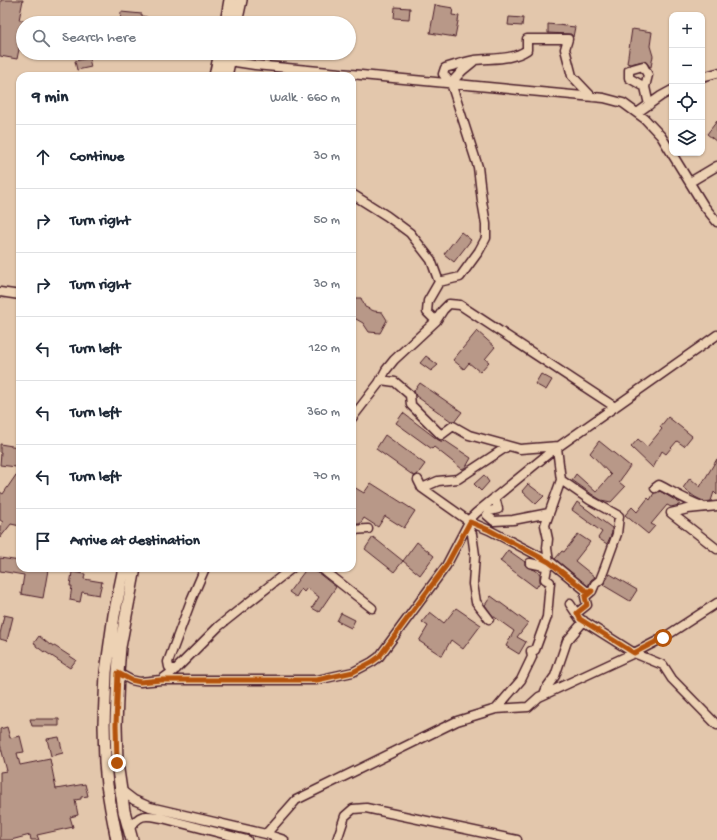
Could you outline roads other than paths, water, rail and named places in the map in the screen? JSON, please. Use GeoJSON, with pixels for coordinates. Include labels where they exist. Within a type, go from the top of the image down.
{"type":"FeatureCollection","features":[{"type":"Feature","properties":{"kind":"main road"},"geometry":{"type":"LineString","coordinates":[[227,16],[230,0]]}},
{"type":"Feature","properties":{"kind":"main road"},"geometry":{"type":"LineString","coordinates":[[238,16],[241,0]]}},
{"type":"Feature","properties":{"kind":"main road"},"geometry":{"type":"LineString","coordinates":[[216,72],[218,60]]}},
{"type":"Feature","properties":{"kind":"main road"},"geometry":{"type":"LineString","coordinates":[[227,72],[229,60]]}},
{"type":"Feature","properties":{"kind":"main road"},"geometry":{"type":"LineString","coordinates":[[117,840],[110,809],[107,785],[104,724],[106,672],[114,615],[123,572]]}},
{"type":"Feature","properties":{"kind":"main road"},"geometry":{"type":"LineString","coordinates":[[132,840],[124,811],[117,763],[116,725],[118,673],[122,636],[134,572]]}},
{"type":"Feature","properties":{"kind":"street"},"geometry":{"type":"LineString","coordinates":[[436,321],[427,312],[428,301],[439,282],[460,277],[479,251],[486,238],[486,224],[478,167],[450,83],[444,74],[445,68],[474,60],[520,55],[527,50],[527,39],[568,39],[565,49],[572,76],[592,97]]}},
{"type":"Feature","properties":{"kind":"street"},"geometry":{"type":"LineString","coordinates":[[239,60],[255,65],[331,72]]}},
{"type":"Feature","properties":{"kind":"street"},"geometry":{"type":"LineString","coordinates":[[450,83],[474,60]]}},
{"type":"Feature","properties":{"kind":"street"},"geometry":{"type":"LineString","coordinates":[[705,76],[717,73]]}},
{"type":"Feature","properties":{"kind":"street"},"geometry":{"type":"LineString","coordinates":[[356,74],[604,98],[623,103],[645,119],[661,136],[704,206],[717,222]]}},
{"type":"Feature","properties":{"kind":"street"},"geometry":{"type":"LineString","coordinates":[[645,87],[649,105]]}},
{"type":"Feature","properties":{"kind":"street"},"geometry":{"type":"LineString","coordinates":[[637,113],[669,92]]}},
{"type":"Feature","properties":{"kind":"street"},"geometry":{"type":"LineString","coordinates":[[690,182],[717,166]]}},
{"type":"Feature","properties":{"kind":"street"},"geometry":{"type":"LineString","coordinates":[[356,197],[387,216],[410,233],[431,260],[439,282]]}},
{"type":"Feature","properties":{"kind":"street"},"geometry":{"type":"LineString","coordinates":[[704,206],[717,211]]}},
{"type":"Feature","properties":{"kind":"street"},"geometry":{"type":"LineString","coordinates":[[0,292],[16,294]]}},
{"type":"Feature","properties":{"kind":"street"},"geometry":{"type":"LineString","coordinates":[[356,413],[394,360],[436,321],[449,304],[460,305],[615,407]]}},
{"type":"Feature","properties":{"kind":"street"},"geometry":{"type":"LineString","coordinates":[[118,673],[131,680],[140,682],[161,680],[317,680],[353,672],[372,662],[379,657],[446,566],[476,512],[559,447],[717,335]]}},
{"type":"Feature","properties":{"kind":"street"},"geometry":{"type":"LineString","coordinates":[[381,380],[395,382],[410,395],[411,404],[441,435],[453,426],[469,436],[520,449],[559,447]]}},
{"type":"Feature","properties":{"kind":"street"},"geometry":{"type":"LineString","coordinates":[[508,446],[458,480],[420,484],[468,524],[489,530],[549,565],[585,590],[592,591]]}},
{"type":"Feature","properties":{"kind":"street"},"geometry":{"type":"LineString","coordinates":[[496,709],[521,680],[532,657],[531,651],[535,650],[547,617],[550,582],[545,580],[549,565],[547,548],[548,539],[545,525],[562,480],[559,447]]}},
{"type":"Feature","properties":{"kind":"street"},"geometry":{"type":"LineString","coordinates":[[562,480],[590,500],[619,516],[617,534],[600,580],[595,584],[592,591],[585,597],[587,605],[577,613]]}},
{"type":"Feature","properties":{"kind":"street"},"geometry":{"type":"LineString","coordinates":[[655,488],[659,485],[688,501],[705,507]]}},
{"type":"Feature","properties":{"kind":"street"},"geometry":{"type":"LineString","coordinates":[[495,497],[498,509],[490,511],[487,515],[494,521],[513,520],[549,513]]}},
{"type":"Feature","properties":{"kind":"street"},"geometry":{"type":"LineString","coordinates":[[717,506],[688,509],[671,513],[717,549]]}},
{"type":"Feature","properties":{"kind":"street"},"geometry":{"type":"LineString","coordinates":[[468,524],[472,534],[476,555],[473,584],[476,602],[489,619]]}},
{"type":"Feature","properties":{"kind":"street"},"geometry":{"type":"LineString","coordinates":[[356,530],[368,529]]}},
{"type":"Feature","properties":{"kind":"street"},"geometry":{"type":"LineString","coordinates":[[530,563],[544,566],[549,565]]}},
{"type":"Feature","properties":{"kind":"street"},"geometry":{"type":"LineString","coordinates":[[176,669],[171,669],[168,662],[203,572]]}},
{"type":"Feature","properties":{"kind":"street"},"geometry":{"type":"LineString","coordinates":[[161,680],[176,669],[219,626],[287,572]]}},
{"type":"Feature","properties":{"kind":"street"},"geometry":{"type":"LineString","coordinates":[[326,572],[372,608]]}},
{"type":"Feature","properties":{"kind":"street"},"geometry":{"type":"LineString","coordinates":[[266,834],[296,800],[457,721],[496,709],[528,708],[544,694],[634,653],[663,638],[717,603]]}},
{"type":"Feature","properties":{"kind":"street"},"geometry":{"type":"LineString","coordinates":[[570,604],[580,619],[634,653],[663,665],[672,679],[717,725]]}},
{"type":"Feature","properties":{"kind":"street"},"geometry":{"type":"LineString","coordinates":[[544,694],[547,686],[555,676],[567,641],[584,621]]}},
{"type":"Feature","properties":{"kind":"street"},"geometry":{"type":"LineString","coordinates":[[121,790],[134,800],[150,807],[266,834],[283,840]]}},
{"type":"Feature","properties":{"kind":"street"},"geometry":{"type":"LineString","coordinates":[[337,840],[345,816],[354,809],[366,808],[517,840]]}},
{"type":"Feature","properties":{"kind":"street"},"geometry":{"type":"LineString","coordinates":[[129,828],[135,820],[140,817],[149,816],[247,840]]}}]}
